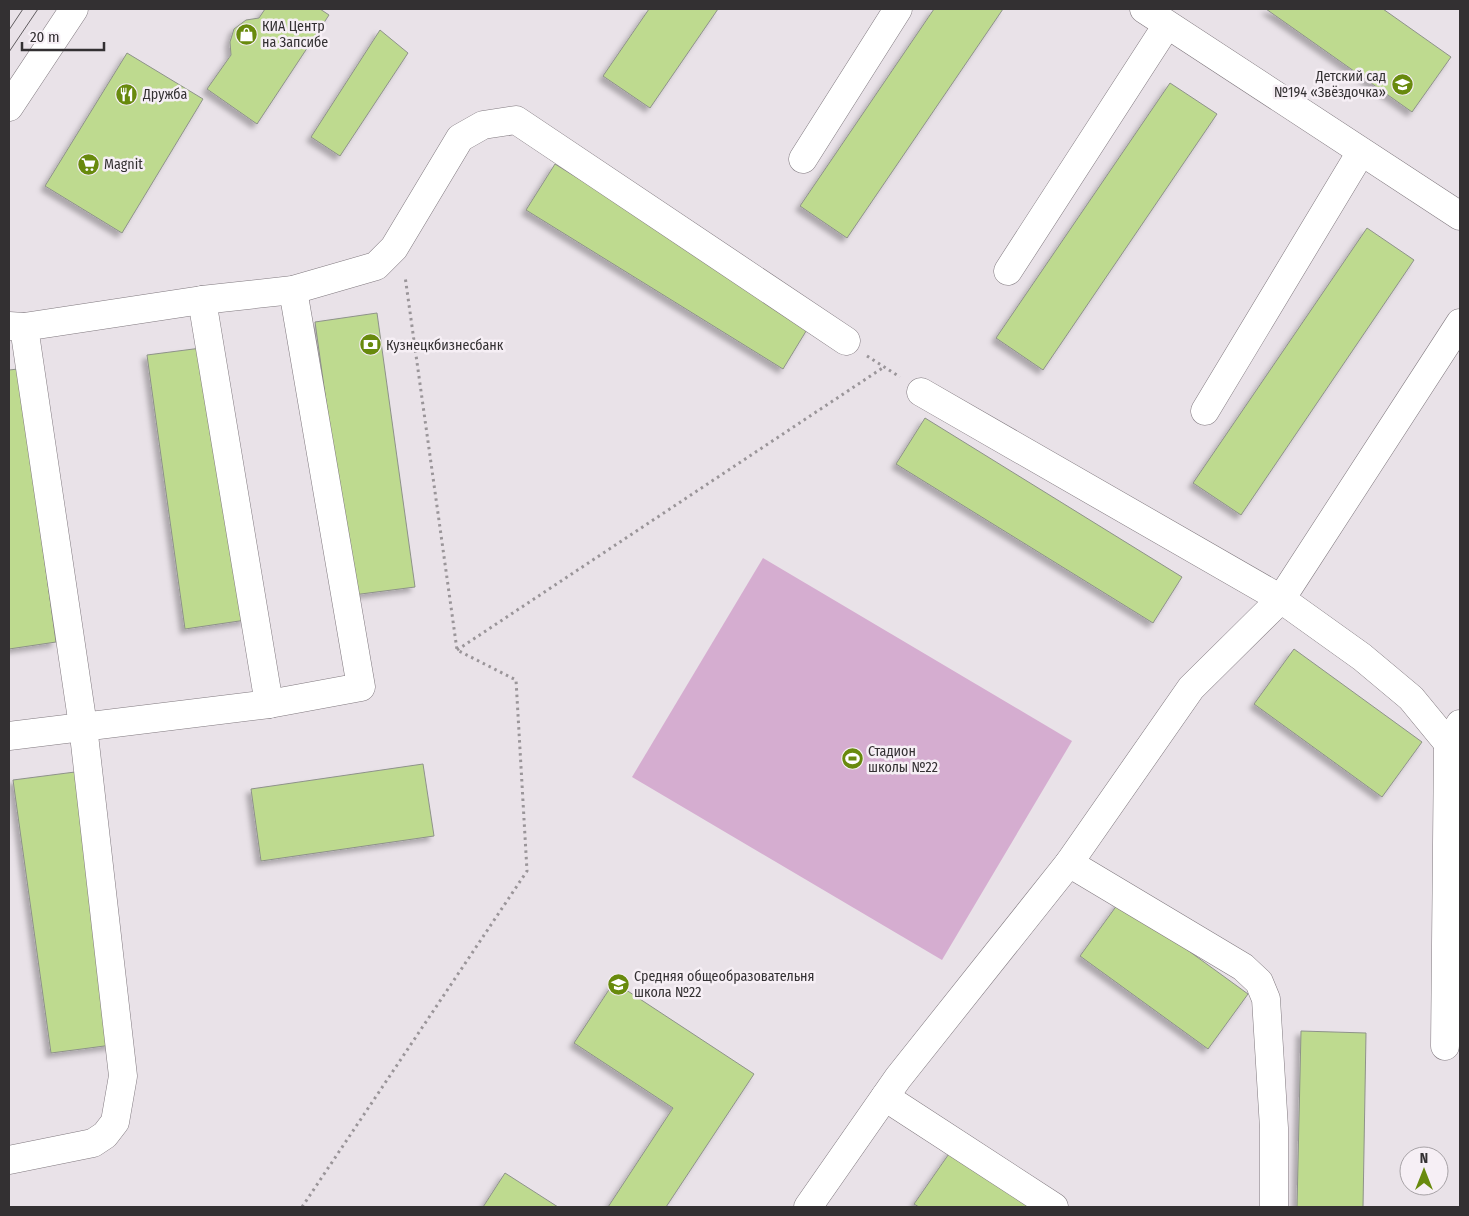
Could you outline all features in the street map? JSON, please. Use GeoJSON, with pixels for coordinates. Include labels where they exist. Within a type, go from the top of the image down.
{"type":"FeatureCollection","features":[{"type":"Feature","properties":{"kind":"street"},"geometry":{"type":"LineString","coordinates":[[9,106],[74,9]]}},
{"type":"Feature","properties":{"kind":"street"},"geometry":{"type":"LineString","coordinates":[[803,159],[898,9]]}},
{"type":"Feature","properties":{"kind":"street"},"geometry":{"type":"LineString","coordinates":[[1144,9],[1460,216]]}},
{"type":"Feature","properties":{"kind":"street"},"geometry":{"type":"LineString","coordinates":[[1008,271],[1167,25]]}},
{"type":"Feature","properties":{"kind":"street"},"geometry":{"type":"LineString","coordinates":[[9,1160],[93,1143],[105,1135],[115,1122],[123,1076],[83,726],[17,326],[202,300],[293,290],[376,266],[394,248],[460,138],[483,125],[516,120],[846,342]]}},
{"type":"Feature","properties":{"kind":"street"},"geometry":{"type":"LineString","coordinates":[[1205,411],[1361,152]]}},
{"type":"Feature","properties":{"kind":"street"},"geometry":{"type":"LineString","coordinates":[[9,736],[269,704],[362,687],[293,290]]}},
{"type":"Feature","properties":{"kind":"street"},"geometry":{"type":"LineString","coordinates":[[202,300],[269,704]]}},
{"type":"Feature","properties":{"kind":"street"},"geometry":{"type":"LineString","coordinates":[[808,1207],[885,1098],[1069,863],[1192,688],[1281,599],[1460,323]]}},
{"type":"Feature","properties":{"kind":"street"},"geometry":{"type":"LineString","coordinates":[[920,392],[1281,599],[1362,657],[1456,739],[1446,1046]]}},
{"type":"Feature","properties":{"kind":"street"},"geometry":{"type":"LineString","coordinates":[[1069,863],[1243,967],[1259,982],[1266,999],[1274,1128],[1274,1207]]}},
{"type":"Feature","properties":{"kind":"street"},"geometry":{"type":"LineString","coordinates":[[885,1098],[1054,1207]]}},
{"type":"Feature","properties":{"kind":"path"},"geometry":{"type":"LineString","coordinates":[[394,248],[404,270],[457,650]]}},
{"type":"Feature","properties":{"kind":"path"},"geometry":{"type":"LineString","coordinates":[[846,342],[920,392]]}},
{"type":"Feature","properties":{"kind":"path"},"geometry":{"type":"LineString","coordinates":[[457,650],[884,367]]}},
{"type":"Feature","properties":{"kind":"path"},"geometry":{"type":"LineString","coordinates":[[302,1207],[527,871],[516,680],[457,650]]}},
{"type":"Feature","properties":{"kind":"shaded area","name":"Стадион школы №22"},"geometry":{"type":"Polygon","coordinates":[[[763,558],[1072,741],[942,960],[632,777],[763,558]]]}},
{"type":"Feature","properties":{"kind":"building"},"geometry":{"type":"Polygon","coordinates":[[[265,9],[320,9],[329,15],[257,124],[207,89],[231,55],[230,42],[234,29],[246,20],[259,18],[265,9]]]}},
{"type":"Feature","properties":{"kind":"building"},"geometry":{"type":"Polygon","coordinates":[[[649,9],[718,9],[650,108],[603,76],[649,9]]]}},
{"type":"Feature","properties":{"kind":"building"},"geometry":{"type":"Polygon","coordinates":[[[934,9],[1003,9],[847,238],[800,206],[934,9]]]}},
{"type":"Feature","properties":{"kind":"building","name":"Детский сад №194 «Звёздочка»"},"geometry":{"type":"Polygon","coordinates":[[[1266,9],[1383,9],[1451,57],[1412,112],[1266,9]]]}},
{"type":"Feature","properties":{"kind":"building"},"geometry":{"type":"Polygon","coordinates":[[[380,30],[408,53],[340,156],[311,137],[380,30]]]}},
{"type":"Feature","properties":{"kind":"building"},"geometry":{"type":"Polygon","coordinates":[[[127,53],[203,99],[122,233],[45,186],[127,53]]]}},
{"type":"Feature","properties":{"kind":"building"},"geometry":{"type":"Polygon","coordinates":[[[1170,83],[1217,114],[1043,370],[996,338],[1170,83]]]}},
{"type":"Feature","properties":{"kind":"building"},"geometry":{"type":"Polygon","coordinates":[[[555,164],[811,323],[783,369],[526,210],[555,164]]]}},
{"type":"Feature","properties":{"kind":"building"},"geometry":{"type":"Polygon","coordinates":[[[1367,228],[1414,260],[1241,515],[1193,483],[1367,228]]]}},
{"type":"Feature","properties":{"kind":"building"},"geometry":{"type":"Polygon","coordinates":[[[377,313],[415,587],[353,595],[315,322],[377,313]]]}},
{"type":"Feature","properties":{"kind":"building"},"geometry":{"type":"Polygon","coordinates":[[[209,347],[246,620],[185,629],[147,355],[209,347]]]}},
{"type":"Feature","properties":{"kind":"building"},"geometry":{"type":"Polygon","coordinates":[[[18,369],[56,642],[9,649],[9,370],[18,369]]]}},
{"type":"Feature","properties":{"kind":"building"},"geometry":{"type":"Polygon","coordinates":[[[925,418],[1182,577],[1153,623],[896,464],[925,418]]]}},
{"type":"Feature","properties":{"kind":"building"},"geometry":{"type":"Polygon","coordinates":[[[1294,649],[1422,742],[1382,797],[1254,704],[1294,649]]]}},
{"type":"Feature","properties":{"kind":"building"},"geometry":{"type":"Polygon","coordinates":[[[423,764],[434,836],[261,861],[251,789],[423,764]]]}},
{"type":"Feature","properties":{"kind":"building"},"geometry":{"type":"Polygon","coordinates":[[[75,772],[112,1045],[51,1053],[13,780],[75,772]]]}},
{"type":"Feature","properties":{"kind":"building"},"geometry":{"type":"Polygon","coordinates":[[[1120,901],[1248,994],[1208,1049],[1080,956],[1120,901]]]}},
{"type":"Feature","properties":{"kind":"building","name":"Средняя общеобразовательня школа №22"},"geometry":{"type":"Polygon","coordinates":[[[614,982],[754,1074],[666,1207],[608,1207],[673,1108],[574,1043],[614,982]]]}},
{"type":"Feature","properties":{"kind":"building"},"geometry":{"type":"Polygon","coordinates":[[[1301,1031],[1366,1033],[1363,1207],[1297,1207],[1301,1031]]]}},
{"type":"Feature","properties":{"kind":"building"},"geometry":{"type":"Polygon","coordinates":[[[953,1148],[1034,1207],[919,1207],[914,1204],[953,1148]]]}},
{"type":"Feature","properties":{"kind":"building"},"geometry":{"type":"Polygon","coordinates":[[[505,1173],[558,1207],[483,1207],[505,1173]]]}},
{"type":"Feature","properties":{"kind":"tram line"},"geometry":{"type":"LineString","coordinates":[[9,30],[23,9]]}},
{"type":"Feature","properties":{"kind":"tram line"},"geometry":{"type":"LineString","coordinates":[[9,52],[38,9]]}},
{"type":"Feature","properties":{"kind":"place","name":"КИА Центр на Запсибе"},"geometry":{"type":"Point","coordinates":[246,34]}},
{"type":"Feature","properties":{"kind":"place","name":"Детский сад №194 «Звёздочка»"},"geometry":{"type":"Point","coordinates":[1402,84]}},
{"type":"Feature","properties":{"kind":"place","name":"Дружба"},"geometry":{"type":"Point","coordinates":[127,94]}},
{"type":"Feature","properties":{"kind":"place","name":"Magnit"},"geometry":{"type":"Point","coordinates":[88,164]}},
{"type":"Feature","properties":{"kind":"place","name":"Кузнецкбизнесбанк"},"geometry":{"type":"Point","coordinates":[370,345]}},
{"type":"Feature","properties":{"kind":"place","name":"Стадион школы №22"},"geometry":{"type":"Point","coordinates":[852,759]}},
{"type":"Feature","properties":{"kind":"place","name":"Средняя общеобразовательня школа №22"},"geometry":{"type":"Point","coordinates":[618,984]}}]}
